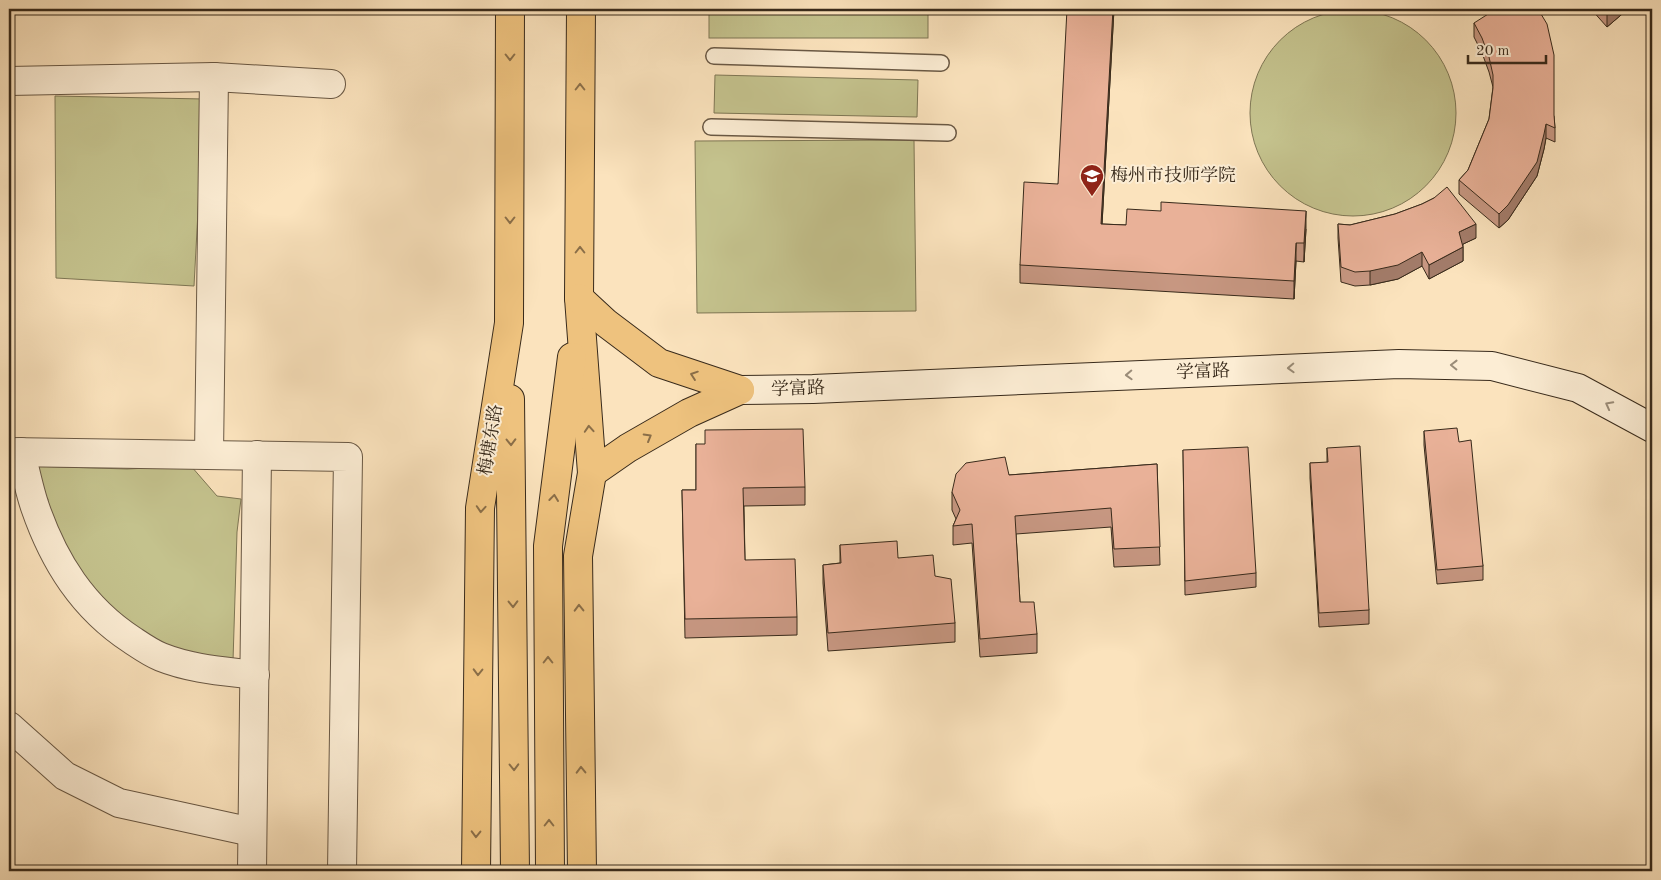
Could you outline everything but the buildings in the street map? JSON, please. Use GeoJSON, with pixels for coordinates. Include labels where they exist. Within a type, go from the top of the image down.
{"type":"FeatureCollection","features":[{"type":"Feature","properties":{"kind":"main road","name":"梅塘东路"},"geometry":{"type":"LineString","coordinates":[[476,871],[480,508],[510,323],[510,9]]}},
{"type":"Feature","properties":{"kind":"main road"},"geometry":{"type":"LineString","coordinates":[[581,9],[579,298],[592,473],[578,556],[582,871]]}},
{"type":"Feature","properties":{"kind":"main road"},"geometry":{"type":"LineString","coordinates":[[579,298],[606,323],[659,363],[740,390]]}},
{"type":"Feature","properties":{"kind":"main road"},"geometry":{"type":"LineString","coordinates":[[550,871],[548,546],[579,298]]}},
{"type":"Feature","properties":{"kind":"main road"},"geometry":{"type":"LineString","coordinates":[[510,323],[515,871]]}},
{"type":"Feature","properties":{"kind":"main road"},"geometry":{"type":"LineString","coordinates":[[592,473],[628,448],[689,413],[740,390]]}},
{"type":"Feature","properties":{"kind":"street"},"geometry":{"type":"LineString","coordinates":[[209,455],[214,77]]}},
{"type":"Feature","properties":{"kind":"street"},"geometry":{"type":"LineString","coordinates":[[9,80],[214,77],[331,84]]}},
{"type":"Feature","properties":{"kind":"street","name":"学富路"},"geometry":{"type":"LineString","coordinates":[[740,390],[1399,364],[1492,366],[1578,388],[1652,428]]}},
{"type":"Feature","properties":{"kind":"street"},"geometry":{"type":"LineString","coordinates":[[254,675],[195,668],[160,657],[114,628],[94,611],[74,586],[48,542],[15,452],[348,457],[342,871]]}},
{"type":"Feature","properties":{"kind":"street"},"geometry":{"type":"LineString","coordinates":[[252,871],[257,455]]}},
{"type":"Feature","properties":{"kind":"street"},"geometry":{"type":"LineString","coordinates":[[9,726],[65,776],[119,803],[252,832]]}},
{"type":"Feature","properties":{"kind":"lane"},"geometry":{"type":"LineString","coordinates":[[714,56],[941,63]]}},
{"type":"Feature","properties":{"kind":"lane"},"geometry":{"type":"LineString","coordinates":[[711,127],[948,133]]}},
{"type":"Feature","properties":{"kind":"shaded area"},"geometry":{"type":"Polygon","coordinates":[[[709,9],[928,9],[928,38],[709,38],[709,9]]]}},
{"type":"Feature","properties":{"kind":"shaded area"},"geometry":{"type":"Polygon","coordinates":[[[1343,10],[1363,10],[1383,14],[1402,22],[1426,40],[1444,64],[1452,83],[1456,113],[1452,143],[1444,162],[1426,186],[1402,204],[1383,212],[1363,216],[1343,216],[1323,212],[1304,204],[1288,193],[1273,178],[1262,162],[1254,143],[1250,123],[1250,103],[1254,83],[1262,64],[1273,48],[1288,33],[1304,22],[1323,14],[1343,10]]]}},
{"type":"Feature","properties":{"kind":"shaded area"},"geometry":{"type":"Polygon","coordinates":[[[715,75],[918,80],[917,117],[714,113],[715,75]]]}},
{"type":"Feature","properties":{"kind":"shaded area"},"geometry":{"type":"Polygon","coordinates":[[[55,96],[204,99],[194,286],[56,278],[55,96]]]}},
{"type":"Feature","properties":{"kind":"shaded area"},"geometry":{"type":"Polygon","coordinates":[[[914,140],[916,311],[697,313],[695,141],[914,140]]]}},
{"type":"Feature","properties":{"kind":"shaded area"},"geometry":{"type":"Polygon","coordinates":[[[31,466],[127,469],[191,466],[217,496],[241,499],[237,532],[233,661],[191,657],[145,637],[93,593],[46,514],[48,499],[40,489],[31,466]]]}},
{"type":"Feature","properties":{"kind":"place","name":"梅州市技师学院"},"geometry":{"type":"Point","coordinates":[1092,197]}}]}
